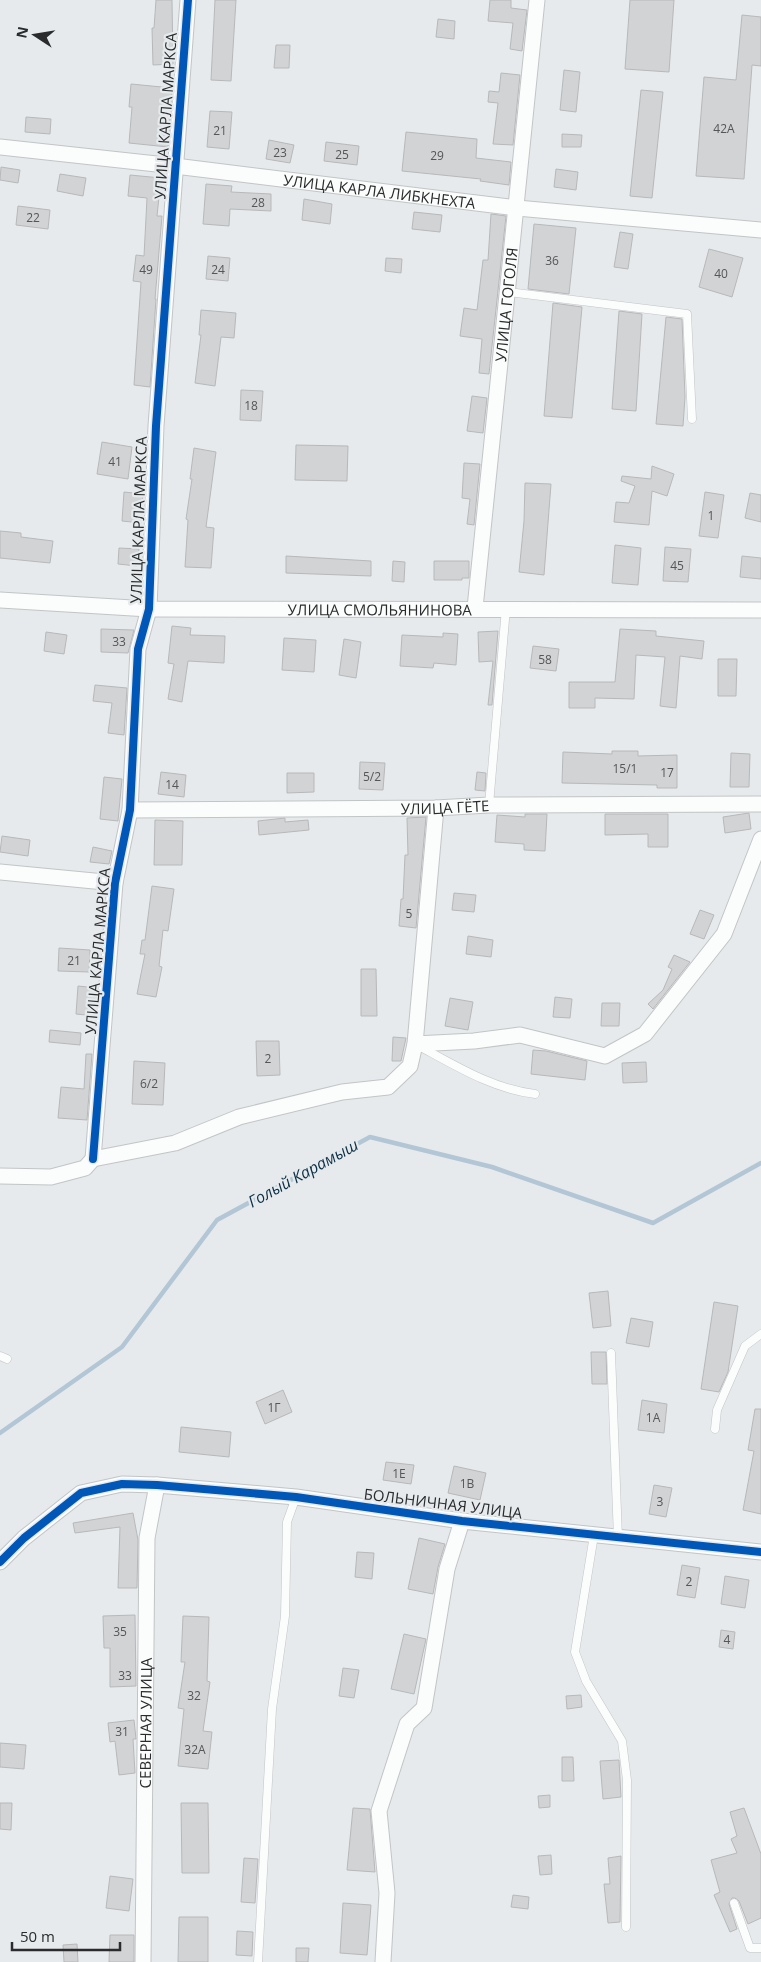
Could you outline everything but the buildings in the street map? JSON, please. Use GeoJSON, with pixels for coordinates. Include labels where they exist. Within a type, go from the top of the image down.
{"type":"FeatureCollection","features":[{"type":"Feature","properties":{"kind":"street","name":"УЛИЦА КАРЛА МАРКСА"},"geometry":{"type":"LineString","coordinates":[[93,1159],[115,883],[130,810],[138,649],[149,609],[156,426],[188,0]]}},
{"type":"Feature","properties":{"kind":"street","name":"УЛИЦА ГОГОЛЯ"},"geometry":{"type":"LineString","coordinates":[[476,608],[537,0]]}},
{"type":"Feature","properties":{"kind":"street","name":"УЛИЦА КАРЛА ЛИБКНЕХТА"},"geometry":{"type":"LineString","coordinates":[[0,147],[176,166],[516,208],[761,230]]}},
{"type":"Feature","properties":{"kind":"street","name":"УЛИЦА СМОЛЬЯНИНОВА"},"geometry":{"type":"LineString","coordinates":[[0,600],[149,609],[506,608],[761,610]]}},
{"type":"Feature","properties":{"kind":"street","name":"УЛИЦА ГЁТЕ"},"geometry":{"type":"LineString","coordinates":[[130,810],[436,808],[489,805],[761,804]]}},
{"type":"Feature","properties":{"kind":"street"},"geometry":{"type":"LineString","coordinates":[[0,1176],[51,1177],[85,1168],[93,1159],[175,1144],[248,1114],[342,1092],[388,1086],[410,1066],[415,1044],[436,808]]}},
{"type":"Feature","properties":{"kind":"street"},"geometry":{"type":"LineString","coordinates":[[415,1044],[474,1041],[520,1035],[605,1056],[645,1034],[724,934],[761,839]]}},
{"type":"Feature","properties":{"kind":"street"},"geometry":{"type":"LineString","coordinates":[[0,872],[115,883]]}},
{"type":"Feature","properties":{"kind":"street","name":"БОЛЬНИЧНАЯ УЛИЦА"},"geometry":{"type":"LineString","coordinates":[[0,1562],[24,1538],[81,1493],[122,1484],[156,1485],[296,1497],[462,1520],[761,1552]]}},
{"type":"Feature","properties":{"kind":"street","name":"СЕВЕРНАЯ УЛИЦА"},"geometry":{"type":"LineString","coordinates":[[143,1962],[148,1538],[156,1485]]}},
{"type":"Feature","properties":{"kind":"street"},"geometry":{"type":"LineString","coordinates":[[383,1962],[386,1893],[379,1811],[407,1724],[424,1708],[447,1569],[462,1520]]}},
{"type":"Feature","properties":{"kind":"lane"},"geometry":{"type":"LineString","coordinates":[[508,292],[688,314],[692,419]]}},
{"type":"Feature","properties":{"kind":"lane"},"geometry":{"type":"LineString","coordinates":[[489,805],[506,608]]}},
{"type":"Feature","properties":{"kind":"lane"},"geometry":{"type":"LineString","coordinates":[[415,1044],[480,1079],[516,1092],[535,1094]]}},
{"type":"Feature","properties":{"kind":"lane"},"geometry":{"type":"LineString","coordinates":[[715,1429],[717,1410],[745,1346],[761,1334]]}},
{"type":"Feature","properties":{"kind":"lane"},"geometry":{"type":"LineString","coordinates":[[610,1353],[618,1538]]}},
{"type":"Feature","properties":{"kind":"lane"},"geometry":{"type":"LineString","coordinates":[[258,1962],[272,1709],[285,1616],[287,1522],[296,1497]]}},
{"type":"Feature","properties":{"kind":"lane"},"geometry":{"type":"LineString","coordinates":[[594,1535],[575,1652],[586,1681],[622,1740],[627,1780],[626,1927]]}},
{"type":"Feature","properties":{"kind":"lane"},"geometry":{"type":"LineString","coordinates":[[734,1903],[750,1948],[761,1948]]}},
{"type":"Feature","properties":{"kind":"waterway","name":"Голый Карамыш"},"geometry":{"type":"LineString","coordinates":[[0,1433],[122,1347],[217,1220],[370,1137],[492,1167],[653,1223],[761,1163]]}},
{"type":"Feature","properties":{"kind":"cycle path"},"geometry":{"type":"LineString","coordinates":[[93,1159],[115,883],[130,810],[138,649],[149,609],[156,426],[188,0]]}},
{"type":"Feature","properties":{"kind":"cycle path"},"geometry":{"type":"LineString","coordinates":[[0,1562],[24,1538],[81,1493],[122,1484],[157,1485],[296,1497],[462,1521],[761,1552]]}}]}
